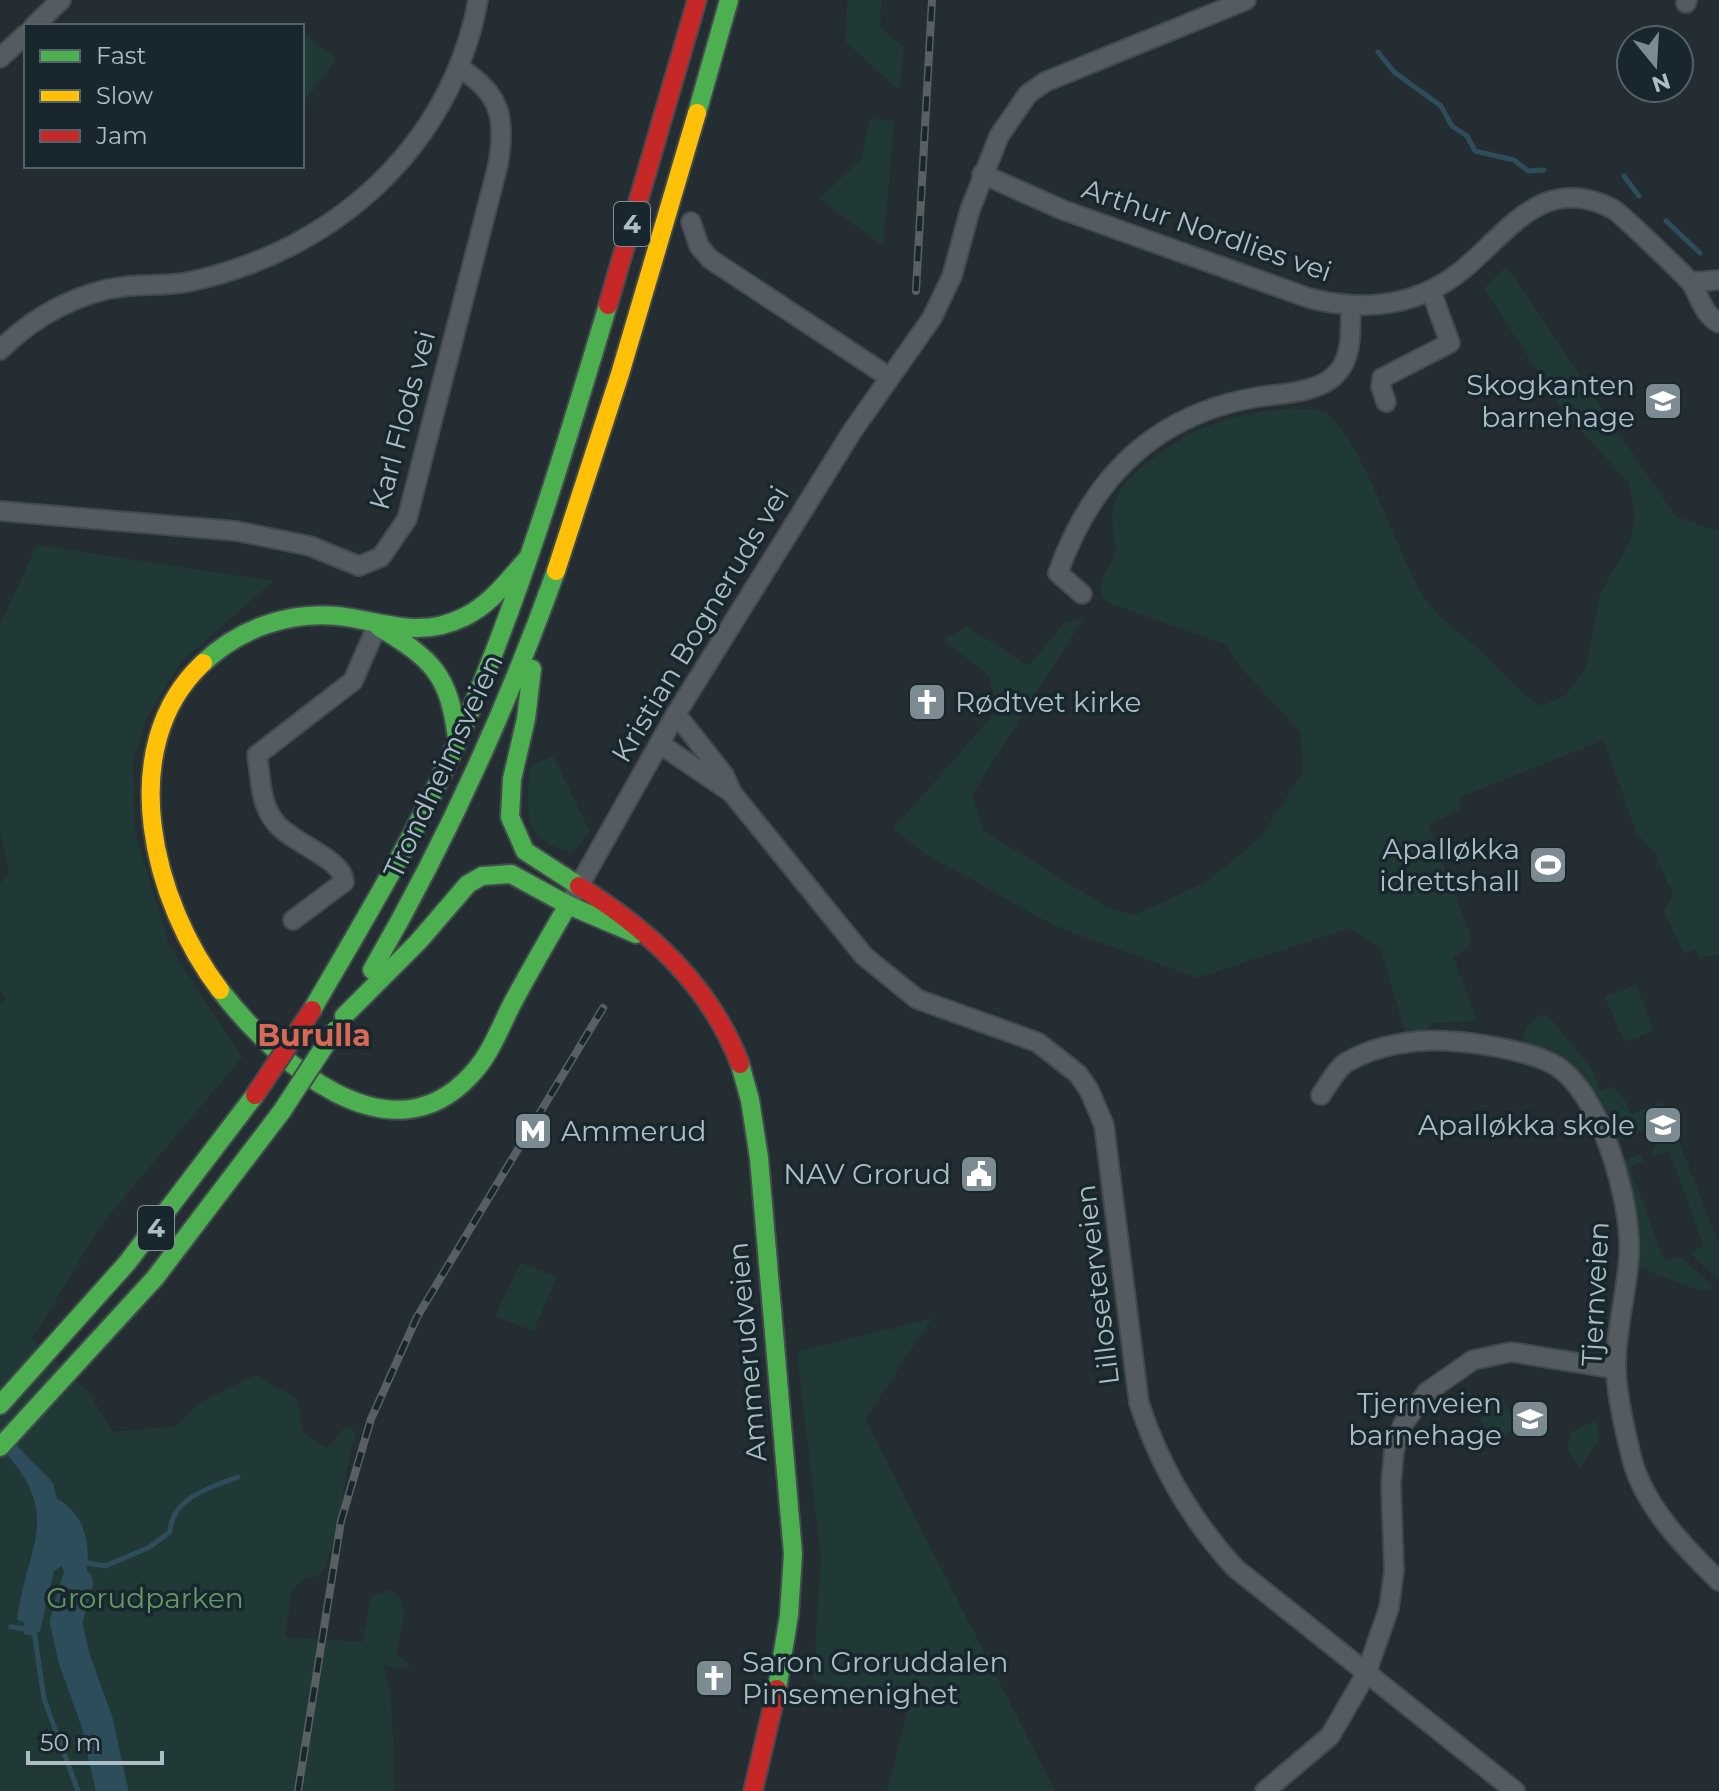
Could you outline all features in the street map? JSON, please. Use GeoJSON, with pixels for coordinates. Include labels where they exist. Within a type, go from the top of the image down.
{"type":"FeatureCollection","features":[{"type":"Feature","properties":{"kind":"main road","name":"Trondheimsveien"},"geometry":{"type":"LineString","coordinates":[[0,1405],[48,1355],[161,1221],[255,1095],[312,1010],[392,875],[457,742],[527,559],[589,370],[697,0]]}},
{"type":"Feature","properties":{"kind":"main road","name":"Trondheimsveien"},"geometry":{"type":"LineString","coordinates":[[0,1447],[70,1375],[187,1239],[282,1111],[400,924],[463,802],[536,629],[611,407],[729,0]]}},
{"type":"Feature","properties":{"kind":"main road"},"geometry":{"type":"LineString","coordinates":[[527,559],[464,618],[430,627],[377,626],[338,616],[279,621],[226,641],[201,664],[168,712],[157,741],[151,777],[163,873],[201,961],[225,997],[258,1034],[298,1069],[344,1096],[372,1108],[398,1112],[425,1108],[464,1083],[484,1060],[568,905]]}},
{"type":"Feature","properties":{"kind":"main road"},"geometry":{"type":"LineString","coordinates":[[377,626],[423,654],[443,675],[452,698],[457,742]]}},
{"type":"Feature","properties":{"kind":"main road","name":"Ammerudveien"},"geometry":{"type":"LineString","coordinates":[[536,629],[526,719],[512,779],[510,817],[525,851],[618,910],[689,975],[724,1027],[741,1066],[755,1142],[792,1523],[793,1583],[785,1658],[753,1791]]}},
{"type":"Feature","properties":{"kind":"main road","name":"Ammerudveien"},"geometry":{"type":"LineString","coordinates":[[340,1023],[418,942],[468,884],[482,876],[511,874],[568,905],[646,938]]}},
{"type":"Feature","properties":{"kind":"street"},"geometry":{"type":"LineString","coordinates":[[36,24],[61,0]]}},
{"type":"Feature","properties":{"kind":"street"},"geometry":{"type":"LineString","coordinates":[[0,350],[18,333],[82,296],[222,274],[336,220],[366,196],[412,148],[442,106],[460,68],[478,0]]}},
{"type":"Feature","properties":{"kind":"street","name":"Kristian Bogneruds vei"},"geometry":{"type":"LineString","coordinates":[[568,905],[676,714],[889,377],[922,333],[942,299],[982,174],[999,136],[1035,87],[1246,0]]}},
{"type":"Feature","properties":{"kind":"street"},"geometry":{"type":"LineString","coordinates":[[0,58],[24,36]]}},
{"type":"Feature","properties":{"kind":"street","name":"Karl Flods vei"},"geometry":{"type":"LineString","coordinates":[[0,511],[236,531],[310,546],[359,566],[381,557],[407,519],[499,157],[502,124],[497,106],[481,81],[460,68]]}},
{"type":"Feature","properties":{"kind":"street","name":"Arthur Nordlies vei"},"geometry":{"type":"LineString","coordinates":[[982,174],[1063,210],[1309,298],[1351,307],[1395,302],[1431,291],[1456,275],[1524,212],[1561,199],[1587,199],[1616,210],[1691,282],[1705,311],[1719,323]]}},
{"type":"Feature","properties":{"kind":"street"},"geometry":{"type":"LineString","coordinates":[[691,222],[699,246],[710,259],[889,377]]}},
{"type":"Feature","properties":{"kind":"street"},"geometry":{"type":"LineString","coordinates":[[1691,282],[1719,280]]}},
{"type":"Feature","properties":{"kind":"street"},"geometry":{"type":"LineString","coordinates":[[1386,402],[1381,387],[1382,378],[1450,343],[1431,291]]}},
{"type":"Feature","properties":{"kind":"street"},"geometry":{"type":"LineString","coordinates":[[1082,594],[1058,573],[1088,505],[1113,473],[1159,435],[1196,412],[1234,401],[1308,389],[1330,380],[1344,364],[1351,307]]}},
{"type":"Feature","properties":{"kind":"street","name":"Trondheimsveien"},"geometry":{"type":"LineString","coordinates":[[293,920],[344,882],[344,873],[340,866],[302,846],[275,823],[264,803],[257,755],[353,681],[377,626]]}},
{"type":"Feature","properties":{"kind":"street","name":"Lilloseterveien"},"geometry":{"type":"LineString","coordinates":[[676,714],[724,775],[732,793],[864,956],[917,999],[1037,1042],[1078,1074],[1089,1090],[1104,1125],[1139,1403],[1150,1435],[1180,1492],[1235,1568],[1515,1791]]}},
{"type":"Feature","properties":{"kind":"street","name":"Lilloseterveien"},"geometry":{"type":"LineString","coordinates":[[660,744],[732,793]]}},
{"type":"Feature","properties":{"kind":"street","name":"Tjernveien"},"geometry":{"type":"LineString","coordinates":[[1321,1095],[1345,1063],[1407,1042],[1477,1042],[1554,1064],[1580,1092],[1599,1125],[1623,1184],[1630,1253],[1616,1369],[1632,1460],[1641,1482],[1676,1534],[1719,1581]]}},
{"type":"Feature","properties":{"kind":"street"},"geometry":{"type":"LineString","coordinates":[[1265,1791],[1330,1736],[1366,1674],[1389,1608],[1394,1571],[1394,1451],[1403,1424],[1427,1392],[1473,1360],[1511,1352],[1616,1369]]}},
{"type":"Feature","properties":{"kind":"green space"},"geometry":{"type":"Polygon","coordinates":[[[848,0],[881,0],[880,28],[904,47],[899,90],[845,41],[848,0]]]}},
{"type":"Feature","properties":{"kind":"green space"},"geometry":{"type":"Polygon","coordinates":[[[304,34],[336,58],[304,102],[304,34]]]}},
{"type":"Feature","properties":{"kind":"green space"},"geometry":{"type":"Polygon","coordinates":[[[870,119],[894,121],[883,246],[820,199],[861,159],[870,119]]]}},
{"type":"Feature","properties":{"kind":"green space"},"geometry":{"type":"Polygon","coordinates":[[[1506,266],[1675,516],[1719,532],[1719,955],[1699,957],[1696,949],[1684,954],[1664,911],[1673,894],[1655,853],[1636,832],[1604,740],[1458,798],[1461,809],[1428,825],[1471,937],[1468,948],[1453,957],[1477,1021],[1431,1023],[1424,1036],[1407,1038],[1380,947],[1349,928],[1198,978],[1057,927],[924,853],[893,829],[997,711],[989,676],[944,640],[967,626],[1028,666],[1065,623],[1084,617],[972,795],[984,831],[1107,907],[1135,915],[1206,882],[1260,838],[1303,773],[1300,732],[1245,672],[1226,645],[1107,602],[1101,587],[1115,556],[1112,512],[1115,500],[1131,477],[1187,436],[1216,423],[1247,415],[1299,409],[1328,415],[1354,448],[1411,574],[1433,608],[1534,702],[1543,705],[1565,696],[1586,668],[1600,594],[1631,540],[1635,513],[1629,483],[1565,413],[1484,289],[1506,266]]]}},
{"type":"Feature","properties":{"kind":"green space","name":"Grorudparken"},"geometry":{"type":"Polygon","coordinates":[[[37,545],[273,581],[181,662],[146,719],[133,764],[135,832],[169,945],[242,1057],[100,1226],[35,1335],[30,1337],[89,1393],[113,1432],[176,1426],[201,1402],[256,1375],[297,1399],[303,1432],[327,1448],[346,1426],[356,1432],[328,1560],[320,1576],[308,1577],[292,1589],[285,1637],[363,1642],[371,1596],[390,1590],[398,1596],[404,1611],[397,1655],[411,1666],[403,1670],[383,1664],[391,1697],[395,1791],[0,1791],[0,1004],[5,999],[0,989],[0,884],[9,872],[0,830],[0,625],[37,545]]]}},
{"type":"Feature","properties":{"kind":"green space"},"geometry":{"type":"Polygon","coordinates":[[[553,756],[590,832],[572,852],[543,840],[530,821],[528,796],[531,766],[553,756]]]}},
{"type":"Feature","properties":{"kind":"green space"},"geometry":{"type":"Polygon","coordinates":[[[1636,985],[1654,1031],[1624,1042],[1605,997],[1636,985]]]}},
{"type":"Feature","properties":{"kind":"green space"},"geometry":{"type":"Polygon","coordinates":[[[1540,1015],[1547,1015],[1591,1068],[1600,1091],[1612,1086],[1626,1102],[1631,1114],[1662,1102],[1667,1120],[1617,1142],[1598,1109],[1522,1044],[1527,1027],[1540,1015]]]}},
{"type":"Feature","properties":{"kind":"green space"},"geometry":{"type":"Polygon","coordinates":[[[1670,1140],[1679,1142],[1719,1245],[1719,1280],[1691,1253],[1704,1246],[1669,1151],[1654,1156],[1652,1152],[1655,1146],[1670,1140]]]}},
{"type":"Feature","properties":{"kind":"green space"},"geometry":{"type":"Polygon","coordinates":[[[1639,1154],[1644,1161],[1630,1167],[1664,1261],[1681,1257],[1712,1286],[1710,1290],[1697,1290],[1639,1267],[1638,1223],[1624,1161],[1639,1154]]]}},
{"type":"Feature","properties":{"kind":"green space"},"geometry":{"type":"Polygon","coordinates":[[[521,1263],[557,1277],[533,1331],[495,1316],[521,1263]]]}},
{"type":"Feature","properties":{"kind":"green space"},"geometry":{"type":"Polygon","coordinates":[[[932,1318],[865,1419],[1055,1791],[887,1791],[910,1701],[813,1681],[821,1558],[797,1352],[932,1318]]]}},
{"type":"Feature","properties":{"kind":"green space"},"geometry":{"type":"Polygon","coordinates":[[[1502,1397],[1514,1421],[1511,1433],[1491,1444],[1481,1421],[1482,1409],[1502,1397]]]}},
{"type":"Feature","properties":{"kind":"green space"},"geometry":{"type":"Polygon","coordinates":[[[1595,1421],[1600,1438],[1580,1467],[1567,1449],[1572,1432],[1595,1421]]]}},
{"type":"Feature","properties":{"kind":"water"},"geometry":{"type":"Polygon","coordinates":[[[0,1428],[53,1483],[57,1499],[71,1509],[81,1523],[86,1539],[86,1574],[75,1608],[66,1622],[68,1585],[62,1566],[54,1571],[40,1631],[33,1636],[24,1634],[24,1622],[17,1620],[37,1530],[37,1511],[20,1471],[0,1447],[0,1428]]]}},
{"type":"Feature","properties":{"kind":"waterway"},"geometry":{"type":"LineString","coordinates":[[1378,52],[1394,72],[1441,106],[1452,126],[1467,136],[1475,151],[1514,160],[1528,171],[1544,170]]}},
{"type":"Feature","properties":{"kind":"waterway"},"geometry":{"type":"LineString","coordinates":[[1624,176],[1639,196]]}},
{"type":"Feature","properties":{"kind":"waterway"},"geometry":{"type":"LineString","coordinates":[[1666,221],[1700,253]]}},
{"type":"Feature","properties":{"kind":"waterway"},"geometry":{"type":"LineString","coordinates":[[82,1562],[105,1566],[148,1548],[170,1532],[172,1520],[185,1502],[238,1477]]}},
{"type":"Feature","properties":{"kind":"waterway"},"geometry":{"type":"LineString","coordinates":[[77,1583],[66,1622],[74,1658],[97,1722],[112,1791]]}},
{"type":"Feature","properties":{"kind":"waterway"},"geometry":{"type":"LineString","coordinates":[[11,1627],[26,1629]]}},
{"type":"Feature","properties":{"kind":"waterway"},"geometry":{"type":"LineString","coordinates":[[34,1631],[44,1699],[78,1791]]}},
{"type":"Feature","properties":{"kind":"railway"},"geometry":{"type":"LineString","coordinates":[[916,291],[932,0]]}},
{"type":"Feature","properties":{"kind":"railway"},"geometry":{"type":"LineString","coordinates":[[298,1791],[341,1521],[371,1419],[417,1317],[603,1008]]}},
{"type":"Feature","properties":{"kind":"traffic: fast"},"geometry":{"type":"LineString","coordinates":[[697,113],[729,0]]}},
{"type":"Feature","properties":{"kind":"traffic: fast"},"geometry":{"type":"LineString","coordinates":[[312,1010],[388,878],[457,742],[501,635],[539,526],[608,305]]}},
{"type":"Feature","properties":{"kind":"traffic: fast"},"geometry":{"type":"LineString","coordinates":[[203,663],[248,632],[301,616],[338,616],[416,628],[447,624],[482,606],[527,559]]}},
{"type":"Feature","properties":{"kind":"traffic: fast"},"geometry":{"type":"LineString","coordinates":[[372,970],[425,873],[473,775],[517,674],[556,571]]}},
{"type":"Feature","properties":{"kind":"traffic: fast"},"geometry":{"type":"LineString","coordinates":[[379,627],[412,649],[435,670],[449,698],[457,738]]}},
{"type":"Feature","properties":{"kind":"traffic: fast"},"geometry":{"type":"LineString","coordinates":[[532,669],[526,719],[512,779],[510,817],[525,851],[579,886]]}},
{"type":"Feature","properties":{"kind":"traffic: fast"},"geometry":{"type":"LineString","coordinates":[[220,990],[270,1045],[302,1071],[335,1092],[370,1106],[405,1110],[439,1100],[478,1067],[568,905],[511,874],[482,876],[468,884],[418,942],[344,1016]]}},
{"type":"Feature","properties":{"kind":"traffic: fast"},"geometry":{"type":"LineString","coordinates":[[568,905],[636,934]]}},
{"type":"Feature","properties":{"kind":"traffic: fast"},"geometry":{"type":"LineString","coordinates":[[282,1111],[335,1030]]}},
{"type":"Feature","properties":{"kind":"traffic: fast"},"geometry":{"type":"LineString","coordinates":[[740,1064],[750,1100],[759,1158],[793,1554],[789,1615],[777,1689]]}},
{"type":"Feature","properties":{"kind":"traffic: fast"},"geometry":{"type":"LineString","coordinates":[[0,1405],[127,1263],[255,1095]]}},
{"type":"Feature","properties":{"kind":"traffic: fast"},"geometry":{"type":"LineString","coordinates":[[0,1447],[155,1278],[282,1111]]}},
{"type":"Feature","properties":{"kind":"traffic: slow"},"geometry":{"type":"LineString","coordinates":[[556,571],[620,374],[697,113]]}},
{"type":"Feature","properties":{"kind":"traffic: slow"},"geometry":{"type":"LineString","coordinates":[[203,663],[175,698],[158,738],[151,781],[153,826],[162,871],[177,915],[197,955],[220,990]]}},
{"type":"Feature","properties":{"kind":"traffic: jam"},"geometry":{"type":"LineString","coordinates":[[608,305],[697,0]]}},
{"type":"Feature","properties":{"kind":"traffic: jam"},"geometry":{"type":"LineString","coordinates":[[579,886],[629,921],[674,962],[712,1009],[740,1064]]}},
{"type":"Feature","properties":{"kind":"traffic: jam"},"geometry":{"type":"LineString","coordinates":[[255,1095],[312,1010]]}},
{"type":"Feature","properties":{"kind":"traffic: jam"},"geometry":{"type":"LineString","coordinates":[[753,1791],[777,1689]]}},
{"type":"Feature","properties":{"kind":"place","name":"Skogkanten barnehage"},"geometry":{"type":"Point","coordinates":[1663,401]}},
{"type":"Feature","properties":{"kind":"place","name":"Rødtvet kirke"},"geometry":{"type":"Point","coordinates":[927,702]}},
{"type":"Feature","properties":{"kind":"place","name":"Apalløkka idrettshall"},"geometry":{"type":"Point","coordinates":[1548,865]}},
{"type":"Feature","properties":{"kind":"place","name":"Apalløkka skole"},"geometry":{"type":"Point","coordinates":[1663,1125]}},
{"type":"Feature","properties":{"kind":"place","name":"Ammerud"},"geometry":{"type":"Point","coordinates":[533,1131]}},
{"type":"Feature","properties":{"kind":"place","name":"NAV Grorud"},"geometry":{"type":"Point","coordinates":[979,1174]}},
{"type":"Feature","properties":{"kind":"place","name":"Tjernveien barnehage"},"geometry":{"type":"Point","coordinates":[1530,1419]}},
{"type":"Feature","properties":{"kind":"place","name":"Saron Groruddalen Pinsemenighet"},"geometry":{"type":"Point","coordinates":[714,1678]}},
{"type":"Feature","properties":{"kind":"district","name":"Burulla"},"geometry":{"type":"Point","coordinates":[314,1035]}}]}
